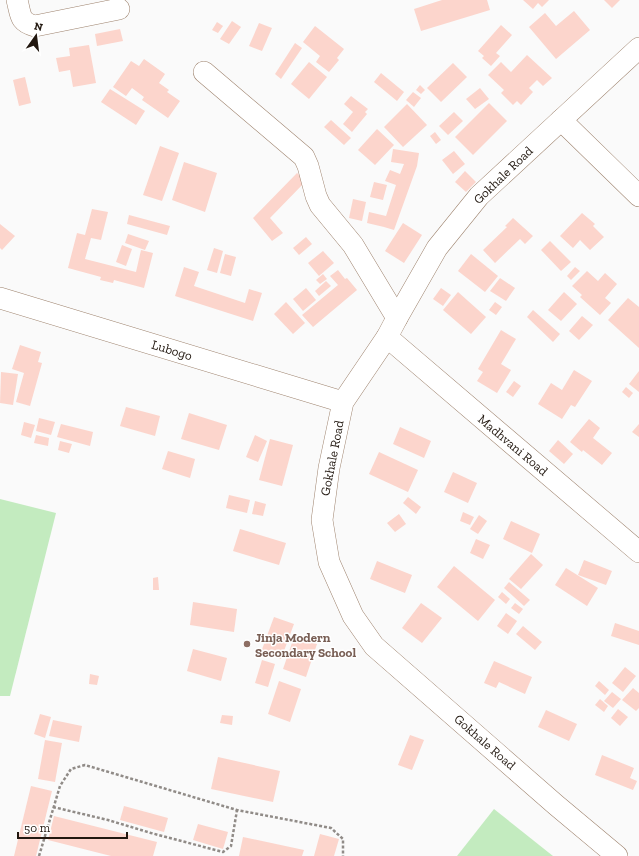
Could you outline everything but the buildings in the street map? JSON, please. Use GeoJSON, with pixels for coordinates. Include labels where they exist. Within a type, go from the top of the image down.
{"type":"FeatureCollection","features":[{"type":"Feature","properties":{"kind":"street"},"geometry":{"type":"LineString","coordinates":[[17,0],[21,18],[27,24],[35,26],[119,9]]}},
{"type":"Feature","properties":{"kind":"street","name":"Gokhale Road"},"geometry":{"type":"LineString","coordinates":[[617,856],[556,805],[374,646],[353,616],[329,562],[322,520],[328,468],[343,402],[387,337],[437,248],[479,196],[639,48]]}},
{"type":"Feature","properties":{"kind":"street"},"geometry":{"type":"LineString","coordinates":[[204,72],[304,157],[316,196],[320,204],[353,245],[397,318]]}},
{"type":"Feature","properties":{"kind":"street"},"geometry":{"type":"LineString","coordinates":[[560,120],[639,196]]}},
{"type":"Feature","properties":{"kind":"street","name":"Lubogo"},"geometry":{"type":"LineString","coordinates":[[0,298],[343,402]]}},
{"type":"Feature","properties":{"kind":"street","name":"Madhvani Road"},"geometry":{"type":"LineString","coordinates":[[387,337],[639,552]]}},
{"type":"Feature","properties":{"kind":"path"},"geometry":{"type":"LineString","coordinates":[[39,856],[60,786],[71,769],[85,765],[237,810],[331,828],[343,839],[343,856]]}},
{"type":"Feature","properties":{"kind":"path"},"geometry":{"type":"LineString","coordinates":[[53,807],[108,820],[223,852],[232,846],[237,810]]}},
{"type":"Feature","properties":{"kind":"green space"},"geometry":{"type":"Polygon","coordinates":[[[0,499],[56,513],[10,696],[0,696],[0,499]]]}},
{"type":"Feature","properties":{"kind":"green space"},"geometry":{"type":"Polygon","coordinates":[[[494,809],[553,856],[457,856],[494,809]]]}},
{"type":"Feature","properties":{"kind":"place","name":"Jinja Modern Secondary School"},"geometry":{"type":"Point","coordinates":[247,644]}}]}
